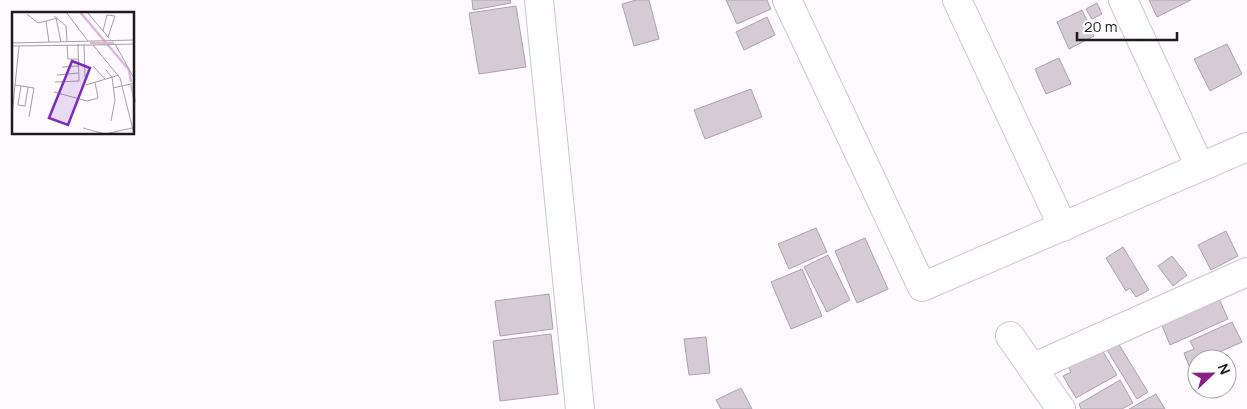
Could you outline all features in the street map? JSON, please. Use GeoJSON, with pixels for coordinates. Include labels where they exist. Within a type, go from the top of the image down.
{"type":"FeatureCollection","features":[{"type":"Feature","properties":{"kind":"street"},"geometry":{"type":"LineString","coordinates":[[538,0],[580,409]]}},
{"type":"Feature","properties":{"kind":"street"},"geometry":{"type":"LineString","coordinates":[[787,0],[922,287],[1247,147]]}},
{"type":"Feature","properties":{"kind":"street"},"geometry":{"type":"LineString","coordinates":[[957,0],[1063,227]]}},
{"type":"Feature","properties":{"kind":"street"},"geometry":{"type":"LineString","coordinates":[[1123,0],[1200,167]]}},
{"type":"Feature","properties":{"kind":"street"},"geometry":{"type":"LineString","coordinates":[[1032,368],[1247,272]]}},
{"type":"Feature","properties":{"kind":"street"},"geometry":{"type":"LineString","coordinates":[[1010,336],[1061,409]]}},
{"type":"Feature","properties":{"kind":"building"},"geometry":{"type":"Polygon","coordinates":[[[472,0],[510,0],[511,3],[473,10],[472,0]]]}},
{"type":"Feature","properties":{"kind":"building"},"geometry":{"type":"Polygon","coordinates":[[[636,0],[649,0],[659,39],[634,46],[622,4],[636,0]]]}},
{"type":"Feature","properties":{"kind":"building"},"geometry":{"type":"Polygon","coordinates":[[[726,0],[767,0],[771,9],[737,24],[726,0]]]}},
{"type":"Feature","properties":{"kind":"building"},"geometry":{"type":"Polygon","coordinates":[[[1149,0],[1191,0],[1157,17],[1149,0]]]}},
{"type":"Feature","properties":{"kind":"building"},"geometry":{"type":"Polygon","coordinates":[[[1097,3],[1102,14],[1092,19],[1086,9],[1097,3]]]}},
{"type":"Feature","properties":{"kind":"building"},"geometry":{"type":"Polygon","coordinates":[[[516,6],[526,67],[479,74],[469,13],[516,6]]]}},
{"type":"Feature","properties":{"kind":"building"},"geometry":{"type":"Polygon","coordinates":[[[1082,10],[1094,36],[1069,49],[1057,22],[1082,10]]]}},
{"type":"Feature","properties":{"kind":"building"},"geometry":{"type":"Polygon","coordinates":[[[767,17],[775,35],[744,50],[736,32],[767,17]]]}},
{"type":"Feature","properties":{"kind":"building"},"geometry":{"type":"Polygon","coordinates":[[[1227,44],[1242,74],[1210,91],[1194,59],[1227,44]]]}},
{"type":"Feature","properties":{"kind":"building"},"geometry":{"type":"Polygon","coordinates":[[[1059,58],[1071,84],[1046,94],[1035,69],[1059,58]]]}},
{"type":"Feature","properties":{"kind":"building"},"geometry":{"type":"Polygon","coordinates":[[[751,89],[762,117],[705,139],[694,110],[751,89]]]}},
{"type":"Feature","properties":{"kind":"building"},"geometry":{"type":"Polygon","coordinates":[[[816,228],[827,252],[789,269],[778,244],[816,228]]]}},
{"type":"Feature","properties":{"kind":"building"},"geometry":{"type":"Polygon","coordinates":[[[1226,231],[1238,256],[1211,270],[1198,245],[1226,231]]]}},
{"type":"Feature","properties":{"kind":"building"},"geometry":{"type":"Polygon","coordinates":[[[865,238],[888,289],[857,303],[835,251],[865,238]]]}},
{"type":"Feature","properties":{"kind":"building"},"geometry":{"type":"Polygon","coordinates":[[[1123,247],[1149,290],[1136,297],[1130,288],[1126,291],[1106,258],[1123,247]]]}},
{"type":"Feature","properties":{"kind":"building"},"geometry":{"type":"Polygon","coordinates":[[[828,255],[850,300],[827,312],[804,267],[828,255]]]}},
{"type":"Feature","properties":{"kind":"building"},"geometry":{"type":"Polygon","coordinates":[[[1172,256],[1187,275],[1173,286],[1158,266],[1172,256]]]}},
{"type":"Feature","properties":{"kind":"building"},"geometry":{"type":"Polygon","coordinates":[[[802,269],[822,316],[791,329],[771,282],[802,269]]]}},
{"type":"Feature","properties":{"kind":"building"},"geometry":{"type":"Polygon","coordinates":[[[549,294],[553,329],[500,336],[495,301],[549,294]]]}},
{"type":"Feature","properties":{"kind":"building"},"geometry":{"type":"Polygon","coordinates":[[[1217,294],[1228,319],[1170,345],[1159,318],[1217,294]]]}},
{"type":"Feature","properties":{"kind":"building"},"geometry":{"type":"Polygon","coordinates":[[[1232,322],[1242,342],[1226,349],[1194,349],[1190,341],[1232,322]]]}},
{"type":"Feature","properties":{"kind":"building"},"geometry":{"type":"Polygon","coordinates":[[[551,334],[558,394],[500,401],[493,341],[551,334]]]}},
{"type":"Feature","properties":{"kind":"building"},"geometry":{"type":"Polygon","coordinates":[[[706,337],[710,373],[689,375],[684,339],[706,337]]]}},
{"type":"Feature","properties":{"kind":"building"},"geometry":{"type":"Polygon","coordinates":[[[1115,338],[1148,392],[1137,399],[1104,345],[1115,338]]]}},
{"type":"Feature","properties":{"kind":"building"},"geometry":{"type":"Polygon","coordinates":[[[1099,345],[1117,375],[1076,398],[1063,376],[1071,372],[1067,364],[1099,345]]]}},
{"type":"Feature","properties":{"kind":"building"},"geometry":{"type":"Polygon","coordinates":[[[1120,380],[1133,403],[1122,409],[1081,409],[1079,404],[1120,380]]]}},
{"type":"Feature","properties":{"kind":"building"},"geometry":{"type":"Polygon","coordinates":[[[741,388],[752,409],[721,409],[716,400],[741,388]]]}},
{"type":"Feature","properties":{"kind":"building"},"geometry":{"type":"Polygon","coordinates":[[[1156,394],[1165,409],[1129,409],[1156,394]]]}}]}
